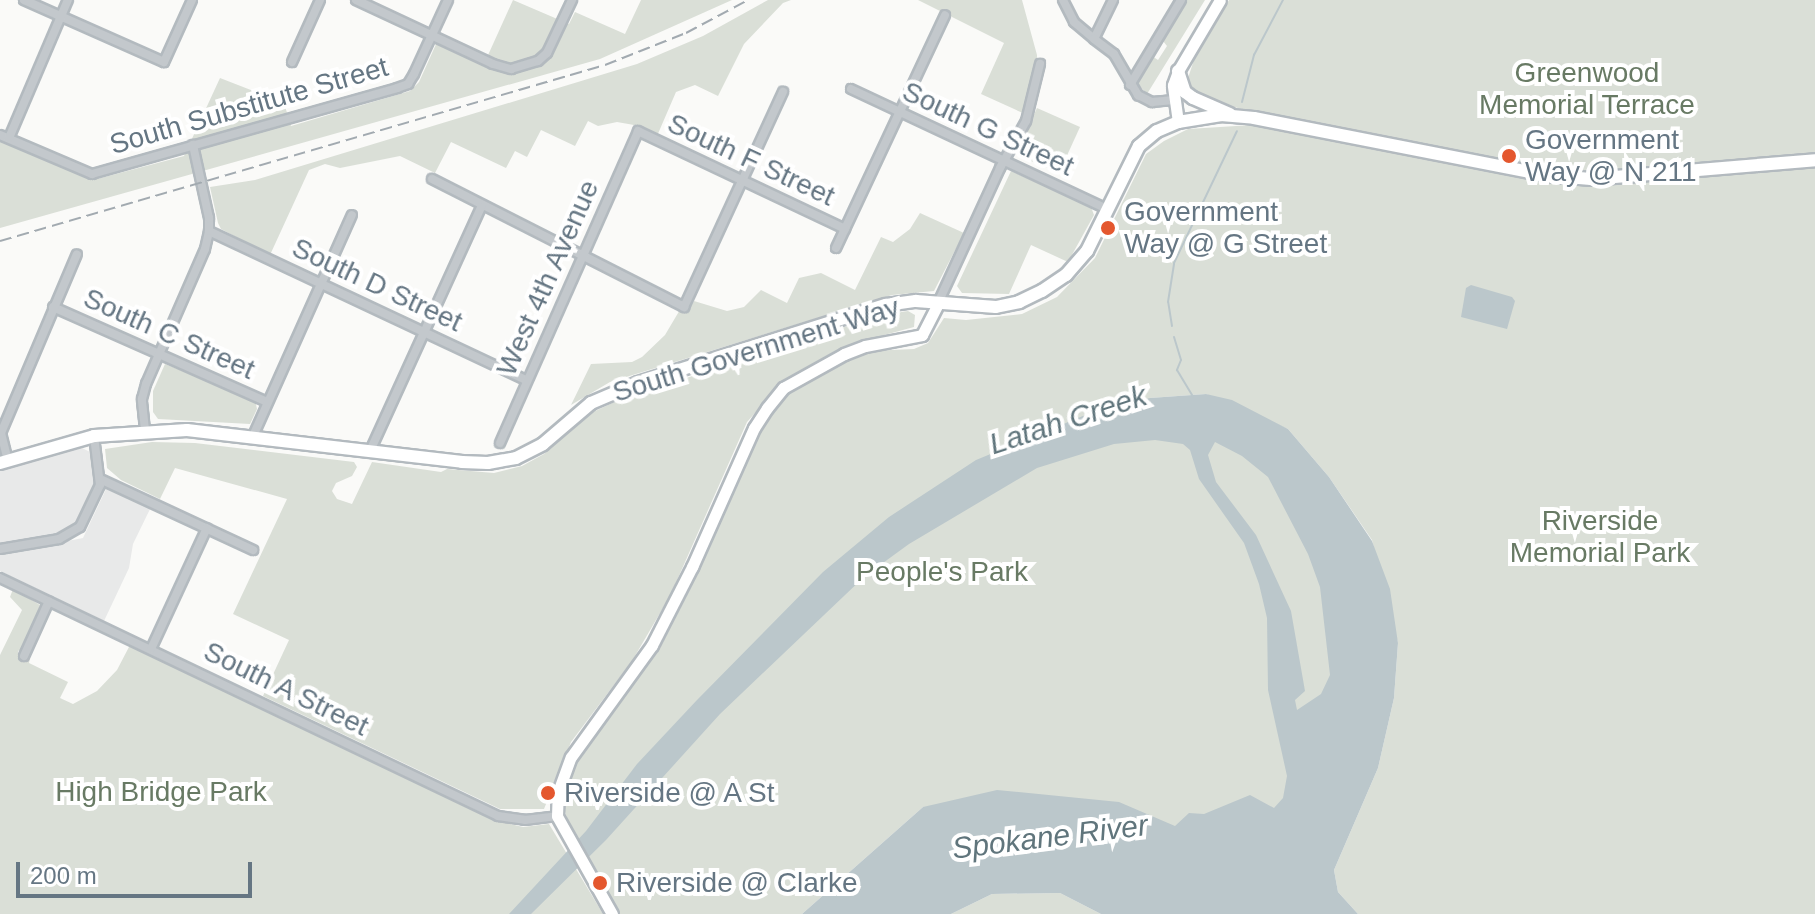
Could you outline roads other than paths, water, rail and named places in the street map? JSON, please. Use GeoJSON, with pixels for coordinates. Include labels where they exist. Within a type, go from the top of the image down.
{"type":"FeatureCollection","features":[{"type":"Feature","properties":{"kind":"main road"},"geometry":{"type":"LineString","coordinates":[[1178,122],[1174,100],[1178,71],[1220,0]]}},
{"type":"Feature","properties":{"kind":"main road"},"geometry":{"type":"LineString","coordinates":[[1178,71],[1185,92],[1237,117]]}},
{"type":"Feature","properties":{"kind":"main road","name":"South Government Way"},"geometry":{"type":"LineString","coordinates":[[4,462],[94,436],[145,430],[253,436],[462,462],[488,463],[516,458],[543,444],[591,403],[638,383],[886,305],[938,303],[996,307],[1019,302],[1042,291],[1066,275],[1087,251],[1139,146],[1157,131],[1178,122],[1221,115],[1237,117],[1544,175],[1591,179],[1815,160]]}},
{"type":"Feature","properties":{"kind":"main road"},"geometry":{"type":"LineString","coordinates":[[612,914],[557,816],[558,792],[571,757],[652,645],[692,567],[754,428],[783,388],[844,354],[865,346],[922,335],[938,303]]}},
{"type":"Feature","properties":{"kind":"street"},"geometry":{"type":"LineString","coordinates":[[24,0],[164,62],[192,0]]}},
{"type":"Feature","properties":{"kind":"street"},"geometry":{"type":"LineString","coordinates":[[5,136],[68,0]]}},
{"type":"Feature","properties":{"kind":"street"},"geometry":{"type":"LineString","coordinates":[[292,62],[320,0]]}},
{"type":"Feature","properties":{"kind":"street"},"geometry":{"type":"LineString","coordinates":[[356,0],[493,64],[511,69],[530,64],[547,53],[572,0]]}},
{"type":"Feature","properties":{"kind":"street"},"geometry":{"type":"LineString","coordinates":[[433,35],[448,0]]}},
{"type":"Feature","properties":{"kind":"street"},"geometry":{"type":"LineString","coordinates":[[1063,0],[1074,22],[1114,54],[1130,85],[1145,100],[1174,100]]}},
{"type":"Feature","properties":{"kind":"street"},"geometry":{"type":"LineString","coordinates":[[1094,39],[1113,0]]}},
{"type":"Feature","properties":{"kind":"street"},"geometry":{"type":"LineString","coordinates":[[1130,85],[1181,0]]}},
{"type":"Feature","properties":{"kind":"street"},"geometry":{"type":"LineString","coordinates":[[836,248],[945,15]]}},
{"type":"Feature","properties":{"kind":"street","name":"South Substitute Street"},"geometry":{"type":"LineString","coordinates":[[5,136],[92,174],[408,84],[433,35]]}},
{"type":"Feature","properties":{"kind":"street"},"geometry":{"type":"LineString","coordinates":[[938,303],[1034,101],[1040,64]]}},
{"type":"Feature","properties":{"kind":"street","name":"South G Street"},"geometry":{"type":"LineString","coordinates":[[851,89],[1107,209]]}},
{"type":"Feature","properties":{"kind":"street"},"geometry":{"type":"LineString","coordinates":[[432,179],[481,207],[684,307],[783,92]]}},
{"type":"Feature","properties":{"kind":"street","name":"South F Street"},"geometry":{"type":"LineString","coordinates":[[638,131],[845,229]]}},
{"type":"Feature","properties":{"kind":"street","name":"West 4th Avenue"},"geometry":{"type":"LineString","coordinates":[[500,443],[638,131]]}},
{"type":"Feature","properties":{"kind":"street"},"geometry":{"type":"LineString","coordinates":[[145,430],[142,399],[158,354],[205,249],[209,231],[193,145]]}},
{"type":"Feature","properties":{"kind":"street"},"geometry":{"type":"LineString","coordinates":[[370,451],[481,207]]}},
{"type":"Feature","properties":{"kind":"street"},"geometry":{"type":"LineString","coordinates":[[253,436],[352,215]]}},
{"type":"Feature","properties":{"kind":"street","name":"South D Street"},"geometry":{"type":"LineString","coordinates":[[209,231],[526,380]]}},
{"type":"Feature","properties":{"kind":"street"},"geometry":{"type":"LineString","coordinates":[[4,462],[1,432],[77,254]]}},
{"type":"Feature","properties":{"kind":"street","name":"South C Street"},"geometry":{"type":"LineString","coordinates":[[53,307],[267,402]]}},
{"type":"Feature","properties":{"kind":"street"},"geometry":{"type":"LineString","coordinates":[[0,549],[59,539],[75,532],[94,504],[100,479],[94,436]]}},
{"type":"Feature","properties":{"kind":"street"},"geometry":{"type":"LineString","coordinates":[[100,479],[253,550]]}},
{"type":"Feature","properties":{"kind":"street"},"geometry":{"type":"LineString","coordinates":[[151,649],[207,528]]}},
{"type":"Feature","properties":{"kind":"street","name":"South A Street"},"geometry":{"type":"LineString","coordinates":[[0,578],[498,816],[525,820],[557,816]]}},
{"type":"Feature","properties":{"kind":"street"},"geometry":{"type":"LineString","coordinates":[[24,656],[49,601]]}},
{"type":"Feature","properties":{"kind":"water"},"geometry":{"type":"Polygon","coordinates":[[[1471,285],[1512,297],[1515,301],[1507,329],[1461,317],[1466,288],[1471,285]]]}},
{"type":"Feature","properties":{"kind":"water","name":"Spokane River"},"geometry":{"type":"Polygon","coordinates":[[[1206,394],[1232,400],[1288,429],[1329,477],[1372,541],[1390,589],[1398,643],[1394,698],[1378,768],[1334,870],[1338,892],[1358,914],[1101,914],[1060,893],[992,894],[951,914],[802,914],[923,807],[997,790],[1119,802],[1175,826],[1189,813],[1204,814],[1250,795],[1274,808],[1283,798],[1287,776],[1268,690],[1267,618],[1259,584],[1244,543],[1199,479],[1190,450],[1183,444],[1155,440],[1114,444],[1037,468],[909,544],[865,576],[720,714],[606,840],[531,914],[509,914],[586,831],[637,764],[697,700],[823,572],[889,517],[976,460],[1095,411],[1150,398],[1206,394]],[[1215,442],[1208,455],[1216,482],[1256,535],[1291,611],[1305,691],[1295,700],[1297,710],[1321,694],[1330,675],[1320,587],[1308,554],[1268,477],[1242,456],[1215,442]]]}},
{"type":"Feature","properties":{"kind":"waterway"},"geometry":{"type":"LineString","coordinates":[[1242,102],[1254,55],[1283,0]]}},
{"type":"Feature","properties":{"kind":"waterway"},"geometry":{"type":"LineString","coordinates":[[1172,326],[1168,302],[1174,263],[1237,131]]}},
{"type":"Feature","properties":{"kind":"waterway"},"geometry":{"type":"LineString","coordinates":[[1174,337],[1181,360],[1177,370],[1193,397]]}},
{"type":"Feature","properties":{"kind":"railway"},"geometry":{"type":"LineString","coordinates":[[0,241],[605,65],[686,33],[748,0]]}},
{"type":"Feature","properties":{"kind":"place","name":"Government Way @ N 211"},"geometry":{"type":"Point","coordinates":[1509,156]}},
{"type":"Feature","properties":{"kind":"place","name":"Government Way @ G Street"},"geometry":{"type":"Point","coordinates":[1108,228]}},
{"type":"Feature","properties":{"kind":"place","name":"Riverside @ A St"},"geometry":{"type":"Point","coordinates":[548,793]}},
{"type":"Feature","properties":{"kind":"place","name":"Riverside @ Clarke"},"geometry":{"type":"Point","coordinates":[600,883]}},
{"type":"Feature","properties":{"kind":"park label","name":"Greenwood Memorial Terrace"},"geometry":{"type":"Point","coordinates":[1587,89]}},
{"type":"Feature","properties":{"kind":"park label","name":"Riverside Memorial Park"},"geometry":{"type":"Point","coordinates":[1600,537]}},
{"type":"Feature","properties":{"kind":"park label","name":"People's Park"},"geometry":{"type":"Point","coordinates":[942,572]}},
{"type":"Feature","properties":{"kind":"park label","name":"High Bridge Park"},"geometry":{"type":"Point","coordinates":[161,792]}},
{"type":"Feature","properties":{"kind":"water label","name":"Latah Creek"},"geometry":{"type":"Point","coordinates":[1068,420]}}]}
